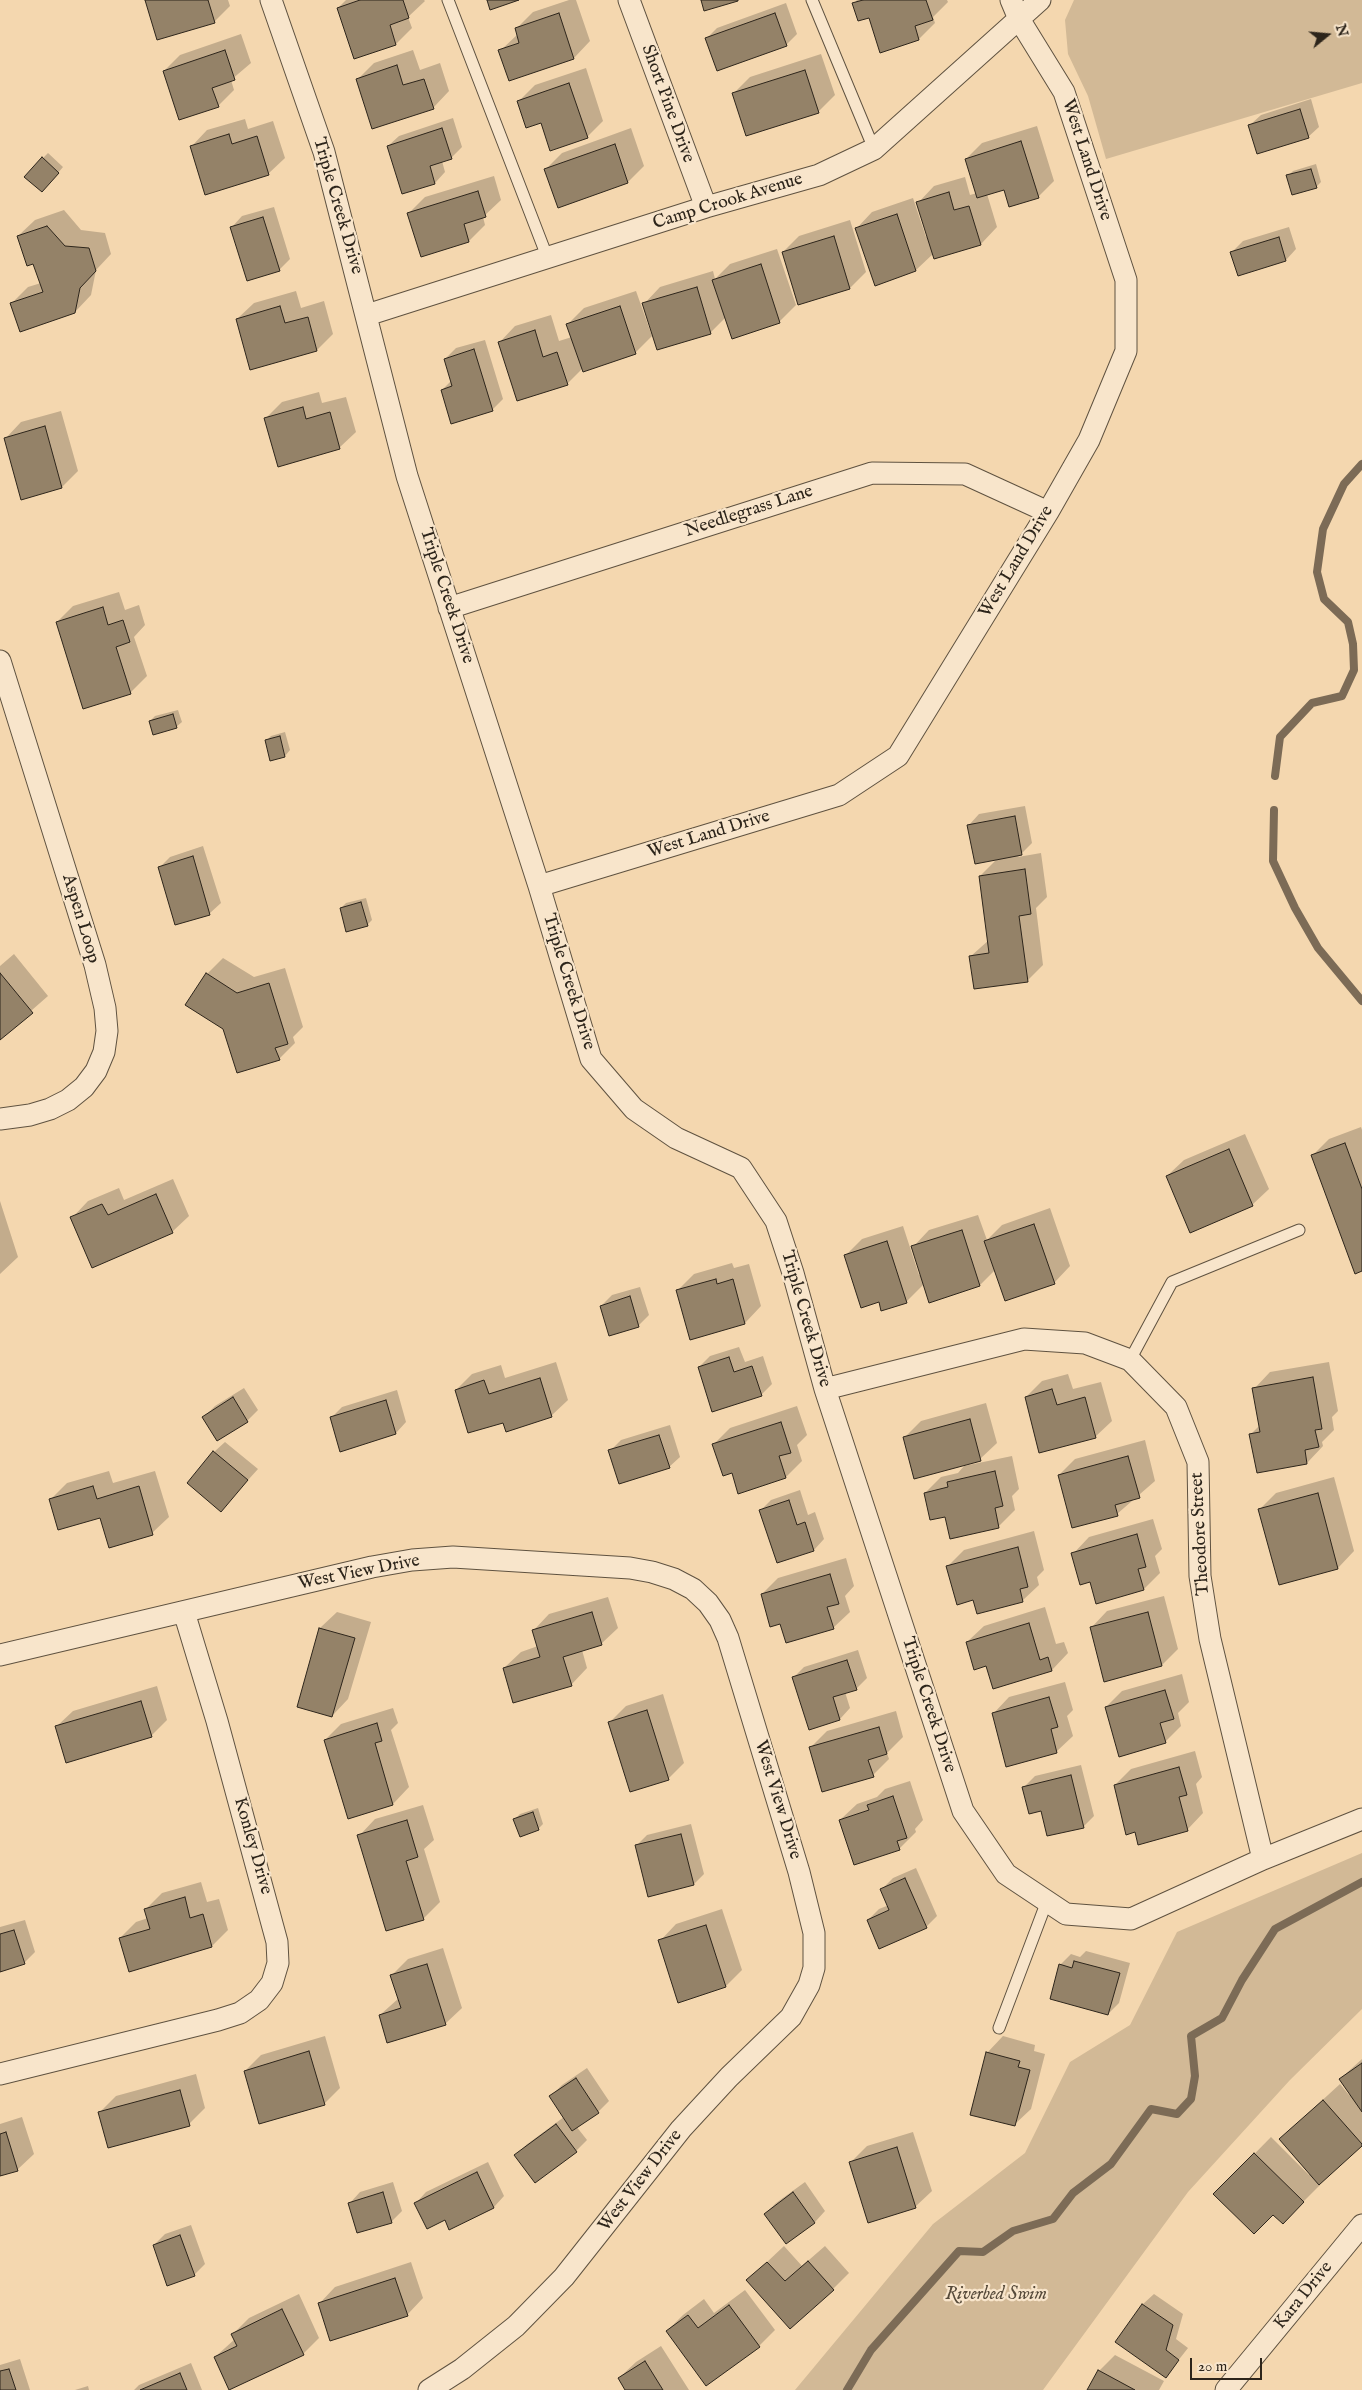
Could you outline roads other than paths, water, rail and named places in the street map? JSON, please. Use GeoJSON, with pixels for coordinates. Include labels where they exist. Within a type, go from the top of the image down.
{"type":"FeatureCollection","features":[{"type":"Feature","properties":{"kind":"street","name":"Triple Creek Drive"},"geometry":{"type":"LineString","coordinates":[[271,0],[324,152],[408,476],[539,886],[591,1059],[634,1109],[676,1138],[741,1168],[776,1221],[793,1273],[825,1389],[963,1811],[1006,1874],[1066,1914],[1131,1919],[1263,1859],[1362,1819]]}},
{"type":"Feature","properties":{"kind":"street","name":"Short Pine Drive"},"geometry":{"type":"LineString","coordinates":[[629,0],[706,207]]}},
{"type":"Feature","properties":{"kind":"street","name":"Camp Crook Avenue"},"geometry":{"type":"LineString","coordinates":[[367,315],[548,259],[706,207],[819,175],[874,149],[1015,10],[1040,0]]}},
{"type":"Feature","properties":{"kind":"street","name":"West Land Drive"},"geometry":{"type":"LineString","coordinates":[[539,886],[839,795],[898,756],[1090,440],[1126,351],[1126,280],[1064,92],[1015,10]]}},
{"type":"Feature","properties":{"kind":"street","name":"Needlegrass Lane"},"geometry":{"type":"LineString","coordinates":[[449,608],[872,473],[965,474],[1048,512]]}},
{"type":"Feature","properties":{"kind":"street","name":"Aspen Loop"},"geometry":{"type":"LineString","coordinates":[[0,661],[95,965],[106,1008],[107,1031],[104,1052],[96,1071],[84,1087],[68,1100],[50,1109],[30,1115],[0,1119]]}},
{"type":"Feature","properties":{"kind":"street","name":"Theodore Street"},"geometry":{"type":"LineString","coordinates":[[825,1389],[1024,1340],[1085,1343],[1130,1360],[1176,1407],[1198,1462],[1200,1576],[1210,1639],[1263,1859]]}},
{"type":"Feature","properties":{"kind":"street","name":"West View Drive"},"geometry":{"type":"LineString","coordinates":[[184,1612],[372,1567],[412,1560],[453,1557],[611,1566],[652,1572],[674,1579],[693,1589],[708,1603],[720,1620],[728,1638],[799,1872],[814,1933],[814,1968],[809,1985],[802,2001],[790,2017],[729,2077],[681,2129],[564,2277],[516,2326],[462,2369],[429,2390]]}},
{"type":"Feature","properties":{"kind":"street"},"geometry":{"type":"LineString","coordinates":[[0,1655],[184,1612]]}},
{"type":"Feature","properties":{"kind":"street","name":"Konley Drive"},"geometry":{"type":"LineString","coordinates":[[0,2074],[240,2013],[259,2000],[272,1984],[278,1963],[277,1942],[217,1721],[184,1612]]}},
{"type":"Feature","properties":{"kind":"street","name":"Kara Drive"},"geometry":{"type":"LineString","coordinates":[[1226,2390],[1362,2225]]}},
{"type":"Feature","properties":{"kind":"lane"},"geometry":{"type":"LineString","coordinates":[[448,0],[548,259]]}},
{"type":"Feature","properties":{"kind":"lane"},"geometry":{"type":"LineString","coordinates":[[812,0],[874,149]]}},
{"type":"Feature","properties":{"kind":"lane"},"geometry":{"type":"LineString","coordinates":[[1130,1360],[1172,1282],[1299,1230]]}},
{"type":"Feature","properties":{"kind":"lane"},"geometry":{"type":"LineString","coordinates":[[998,2028],[1047,1900]]}},
{"type":"Feature","properties":{"kind":"waterway"},"geometry":{"type":"LineString","coordinates":[[1275,776],[1280,737],[1312,703],[1342,696],[1354,670],[1353,644],[1348,622],[1324,599],[1317,572],[1323,529],[1344,484],[1362,464]]}},
{"type":"Feature","properties":{"kind":"waterway"},"geometry":{"type":"LineString","coordinates":[[1274,810],[1273,861],[1295,908],[1318,948],[1362,1001]]}},
{"type":"Feature","properties":{"kind":"waterway"},"geometry":{"type":"LineString","coordinates":[[847,2390],[871,2350],[959,2251],[983,2252],[1013,2231],[1053,2219],[1073,2193],[1111,2164],[1151,2109],[1177,2114],[1191,2099],[1195,2076],[1191,2036],[1222,2018],[1242,1980],[1275,1929],[1362,1882]]}},
{"type":"Feature","properties":{"kind":"park label","name":"Riverbed Swim"},"geometry":{"type":"Point","coordinates":[996,2295]}}]}
